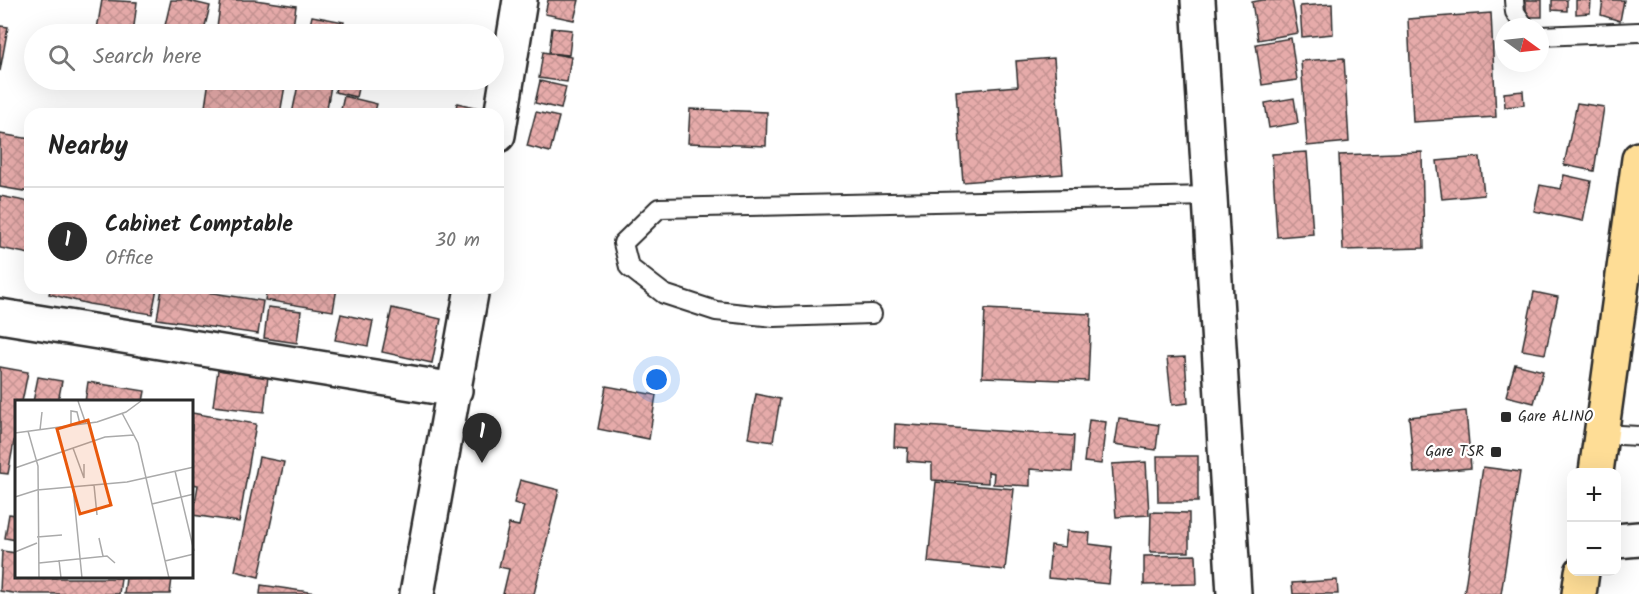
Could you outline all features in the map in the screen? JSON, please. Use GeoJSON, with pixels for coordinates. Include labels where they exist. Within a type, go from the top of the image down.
{"type":"FeatureCollection","features":[{"type":"Feature","properties":{"kind":"main road"},"geometry":{"type":"LineString","coordinates":[[1597,468],[1632,257],[1639,159]]}},
{"type":"Feature","properties":{"kind":"main road"},"geometry":{"type":"LineString","coordinates":[[1579,594],[1581,576]]}},
{"type":"Feature","properties":{"kind":"street"},"geometry":{"type":"LineString","coordinates":[[1198,0],[1234,594]]}},
{"type":"Feature","properties":{"kind":"street"},"geometry":{"type":"LineString","coordinates":[[504,78],[512,1]]}},
{"type":"Feature","properties":{"kind":"street"},"geometry":{"type":"LineString","coordinates":[[501,108],[503,90]]}},
{"type":"Feature","properties":{"kind":"street"},"geometry":{"type":"LineString","coordinates":[[417,594],[471,294]]}},
{"type":"Feature","properties":{"kind":"street"},"geometry":{"type":"LineString","coordinates":[[0,316],[455,390]]}},
{"type":"Feature","properties":{"kind":"street"},"geometry":{"type":"LineString","coordinates":[[1621,541],[1639,539]]}},
{"type":"Feature","properties":{"kind":"lane"},"geometry":{"type":"LineString","coordinates":[[1514,0],[1515,12],[1519,18]]}},
{"type":"Feature","properties":{"kind":"lane"},"geometry":{"type":"LineString","coordinates":[[1549,36],[1639,32]]}},
{"type":"Feature","properties":{"kind":"lane"},"geometry":{"type":"LineString","coordinates":[[872,314],[774,317],[716,311],[664,294],[629,267],[623,243],[659,208],[1210,196]]}},
{"type":"Feature","properties":{"kind":"lane"},"geometry":{"type":"LineString","coordinates":[[1601,434],[1639,435]]}},
{"type":"Feature","properties":{"kind":"building"},"geometry":{"type":"Polygon","coordinates":[[[102,0],[137,2],[134,24],[98,24],[102,0]]]}},
{"type":"Feature","properties":{"kind":"building"},"geometry":{"type":"Polygon","coordinates":[[[171,0],[185,0],[210,6],[206,24],[165,24],[171,0]]]}},
{"type":"Feature","properties":{"kind":"building"},"geometry":{"type":"Polygon","coordinates":[[[221,0],[255,0],[296,6],[293,24],[217,24],[221,0]]]}},
{"type":"Feature","properties":{"kind":"building"},"geometry":{"type":"Polygon","coordinates":[[[548,0],[579,0],[574,20],[545,14],[548,0]]]}},
{"type":"Feature","properties":{"kind":"building"},"geometry":{"type":"Polygon","coordinates":[[[1292,0],[1298,33],[1258,40],[1252,2],[1292,0]]]}},
{"type":"Feature","properties":{"kind":"building"},"geometry":{"type":"Polygon","coordinates":[[[1526,0],[1542,0],[1542,17],[1526,17],[1526,0]]]}},
{"type":"Feature","properties":{"kind":"building"},"geometry":{"type":"Polygon","coordinates":[[[1552,0],[1567,0],[1567,11],[1552,10],[1552,0]]]}},
{"type":"Feature","properties":{"kind":"building"},"geometry":{"type":"Polygon","coordinates":[[[1576,0],[1591,0],[1590,13],[1576,14],[1576,0]]]}},
{"type":"Feature","properties":{"kind":"building"},"geometry":{"type":"Polygon","coordinates":[[[1603,0],[1624,0],[1620,21],[1601,15],[1603,0]]]}},
{"type":"Feature","properties":{"kind":"building"},"geometry":{"type":"Polygon","coordinates":[[[1332,4],[1333,34],[1302,37],[1300,6],[1332,4]]]}},
{"type":"Feature","properties":{"kind":"building"},"geometry":{"type":"Polygon","coordinates":[[[1491,13],[1496,117],[1413,122],[1408,19],[1491,13]]]}},
{"type":"Feature","properties":{"kind":"building"},"geometry":{"type":"Polygon","coordinates":[[[312,16],[344,22],[344,24],[310,24],[312,16]]]}},
{"type":"Feature","properties":{"kind":"building"},"geometry":{"type":"Polygon","coordinates":[[[0,26],[8,27],[0,71],[0,26]]]}},
{"type":"Feature","properties":{"kind":"building"},"geometry":{"type":"Polygon","coordinates":[[[552,28],[572,30],[569,55],[549,53],[552,28]]]}},
{"type":"Feature","properties":{"kind":"building"},"geometry":{"type":"Polygon","coordinates":[[[1291,38],[1297,80],[1262,85],[1256,44],[1291,38]]]}},
{"type":"Feature","properties":{"kind":"building"},"geometry":{"type":"Polygon","coordinates":[[[543,52],[571,57],[567,82],[539,78],[543,52]]]}},
{"type":"Feature","properties":{"kind":"building"},"geometry":{"type":"Polygon","coordinates":[[[1054,58],[1063,174],[963,182],[956,91],[1018,86],[1016,61],[1054,58]]]}},
{"type":"Feature","properties":{"kind":"building"},"geometry":{"type":"Polygon","coordinates":[[[1344,58],[1349,142],[1307,146],[1301,61],[1344,58]]]}},
{"type":"Feature","properties":{"kind":"building"},"geometry":{"type":"Polygon","coordinates":[[[540,81],[566,87],[561,109],[535,103],[540,81]]]}},
{"type":"Feature","properties":{"kind":"building"},"geometry":{"type":"Polygon","coordinates":[[[208,90],[284,90],[281,108],[205,108],[208,90]]]}},
{"type":"Feature","properties":{"kind":"building"},"geometry":{"type":"Polygon","coordinates":[[[297,90],[330,90],[327,108],[293,108],[297,90]]]}},
{"type":"Feature","properties":{"kind":"building"},"geometry":{"type":"Polygon","coordinates":[[[336,90],[358,90],[356,97],[335,92],[336,90]]]}},
{"type":"Feature","properties":{"kind":"building"},"geometry":{"type":"Polygon","coordinates":[[[1523,91],[1524,105],[1505,107],[1504,93],[1523,91]]]}},
{"type":"Feature","properties":{"kind":"building"},"geometry":{"type":"Polygon","coordinates":[[[344,96],[377,104],[376,108],[341,108],[344,96]]]}},
{"type":"Feature","properties":{"kind":"building"},"geometry":{"type":"Polygon","coordinates":[[[1294,98],[1298,123],[1269,128],[1265,103],[1294,98]]]}},
{"type":"Feature","properties":{"kind":"building"},"geometry":{"type":"Polygon","coordinates":[[[457,103],[479,108],[456,108],[457,103]]]}},
{"type":"Feature","properties":{"kind":"building"},"geometry":{"type":"Polygon","coordinates":[[[1577,103],[1604,107],[1594,171],[1564,165],[1577,103]]]}},
{"type":"Feature","properties":{"kind":"building"},"geometry":{"type":"Polygon","coordinates":[[[690,109],[767,112],[766,146],[688,143],[690,109]]]}},
{"type":"Feature","properties":{"kind":"building"},"geometry":{"type":"Polygon","coordinates":[[[536,112],[559,117],[550,152],[527,146],[536,112]]]}},
{"type":"Feature","properties":{"kind":"building"},"geometry":{"type":"Polygon","coordinates":[[[0,134],[24,138],[24,191],[0,187],[0,134]]]}},
{"type":"Feature","properties":{"kind":"building"},"geometry":{"type":"Polygon","coordinates":[[[1307,152],[1313,234],[1277,237],[1272,154],[1307,152]]]}},
{"type":"Feature","properties":{"kind":"building"},"geometry":{"type":"Polygon","coordinates":[[[1422,152],[1424,248],[1343,250],[1339,155],[1422,152]]]}},
{"type":"Feature","properties":{"kind":"building"},"geometry":{"type":"Polygon","coordinates":[[[1480,157],[1484,195],[1442,199],[1437,161],[1480,157]]]}},
{"type":"Feature","properties":{"kind":"building"},"geometry":{"type":"Polygon","coordinates":[[[1564,175],[1591,181],[1583,221],[1534,211],[1540,185],[1561,189],[1564,175]]]}},
{"type":"Feature","properties":{"kind":"building"},"geometry":{"type":"Polygon","coordinates":[[[0,196],[24,201],[24,253],[0,248],[0,196]]]}},
{"type":"Feature","properties":{"kind":"building"},"geometry":{"type":"Polygon","coordinates":[[[1534,292],[1558,297],[1545,354],[1522,350],[1534,292]]]}},
{"type":"Feature","properties":{"kind":"building"},"geometry":{"type":"Polygon","coordinates":[[[49,294],[156,294],[152,314],[89,304],[49,294]]]}},
{"type":"Feature","properties":{"kind":"building"},"geometry":{"type":"Polygon","coordinates":[[[161,294],[219,294],[263,301],[258,334],[157,319],[161,294]]]}},
{"type":"Feature","properties":{"kind":"building"},"geometry":{"type":"Polygon","coordinates":[[[266,294],[336,294],[333,311],[265,300],[266,294]]]}},
{"type":"Feature","properties":{"kind":"building"},"geometry":{"type":"Polygon","coordinates":[[[268,307],[301,311],[297,343],[264,338],[268,307]]]}},
{"type":"Feature","properties":{"kind":"building"},"geometry":{"type":"Polygon","coordinates":[[[392,308],[441,319],[432,363],[382,352],[392,308]]]}},
{"type":"Feature","properties":{"kind":"building"},"geometry":{"type":"Polygon","coordinates":[[[985,309],[1091,314],[1088,381],[982,377],[985,309]]]}},
{"type":"Feature","properties":{"kind":"building"},"geometry":{"type":"Polygon","coordinates":[[[341,314],[373,321],[368,346],[335,340],[341,314]]]}},
{"type":"Feature","properties":{"kind":"building"},"geometry":{"type":"Polygon","coordinates":[[[1185,357],[1188,403],[1172,405],[1167,358],[1185,357]]]}},
{"type":"Feature","properties":{"kind":"building"},"geometry":{"type":"Polygon","coordinates":[[[1515,364],[1543,371],[1534,403],[1506,396],[1515,364]]]}},
{"type":"Feature","properties":{"kind":"building"},"geometry":{"type":"Polygon","coordinates":[[[0,367],[28,372],[22,400],[15,400],[15,436],[8,474],[0,473],[0,367]]]}},
{"type":"Feature","properties":{"kind":"building"},"geometry":{"type":"Polygon","coordinates":[[[218,370],[268,376],[264,412],[213,406],[218,370]]]}},
{"type":"Feature","properties":{"kind":"building"},"geometry":{"type":"Polygon","coordinates":[[[38,377],[62,381],[58,400],[33,400],[38,377]]]}},
{"type":"Feature","properties":{"kind":"building"},"geometry":{"type":"Polygon","coordinates":[[[88,382],[145,391],[143,400],[85,400],[88,382]]]}},
{"type":"Feature","properties":{"kind":"building"},"geometry":{"type":"Polygon","coordinates":[[[606,386],[656,395],[649,439],[598,429],[606,386]]]}},
{"type":"Feature","properties":{"kind":"building"},"geometry":{"type":"Polygon","coordinates":[[[756,394],[780,399],[773,442],[748,438],[756,394]]]}},
{"type":"Feature","properties":{"kind":"building"},"geometry":{"type":"Polygon","coordinates":[[[1466,411],[1471,468],[1414,473],[1409,417],[1466,411]]]}},
{"type":"Feature","properties":{"kind":"building"},"geometry":{"type":"Polygon","coordinates":[[[194,413],[256,424],[239,522],[194,515],[198,485],[194,484],[194,413]]]}},
{"type":"Feature","properties":{"kind":"building"},"geometry":{"type":"Polygon","coordinates":[[[1119,419],[1159,425],[1156,450],[1115,444],[1119,419]]]}},
{"type":"Feature","properties":{"kind":"building"},"geometry":{"type":"Polygon","coordinates":[[[1089,420],[1106,422],[1101,464],[1084,462],[1089,420]]]}},
{"type":"Feature","properties":{"kind":"building"},"geometry":{"type":"Polygon","coordinates":[[[895,424],[1074,436],[1072,472],[1030,469],[1030,486],[993,484],[994,473],[988,472],[988,483],[932,480],[932,463],[907,461],[908,448],[894,447],[895,424]]]}},
{"type":"Feature","properties":{"kind":"building"},"geometry":{"type":"Polygon","coordinates":[[[1157,456],[1198,456],[1198,502],[1158,502],[1157,456]]]}},
{"type":"Feature","properties":{"kind":"building"},"geometry":{"type":"Polygon","coordinates":[[[259,457],[284,462],[259,577],[235,571],[259,457]]]}},
{"type":"Feature","properties":{"kind":"building"},"geometry":{"type":"Polygon","coordinates":[[[1146,462],[1149,515],[1116,517],[1112,464],[1146,462]]]}},
{"type":"Feature","properties":{"kind":"building"},"geometry":{"type":"Polygon","coordinates":[[[1483,467],[1520,472],[1501,594],[1464,594],[1483,467]]]}},
{"type":"Feature","properties":{"kind":"building"},"geometry":{"type":"Polygon","coordinates":[[[520,480],[559,490],[534,594],[503,594],[509,569],[499,567],[509,524],[519,526],[524,506],[514,503],[520,480]]]}},
{"type":"Feature","properties":{"kind":"building"},"geometry":{"type":"Polygon","coordinates":[[[936,482],[1014,489],[1005,570],[928,562],[936,482]]]}},
{"type":"Feature","properties":{"kind":"building"},"geometry":{"type":"Polygon","coordinates":[[[1151,512],[1189,513],[1189,552],[1150,552],[1151,512]]]}},
{"type":"Feature","properties":{"kind":"building"},"geometry":{"type":"Polygon","coordinates":[[[9,514],[15,515],[15,540],[5,538],[9,514]]]}},
{"type":"Feature","properties":{"kind":"building"},"geometry":{"type":"Polygon","coordinates":[[[1067,531],[1090,533],[1089,544],[1112,547],[1109,584],[1048,578],[1051,545],[1065,547],[1067,531]]]}},
{"type":"Feature","properties":{"kind":"building"},"geometry":{"type":"Polygon","coordinates":[[[2,551],[15,553],[15,579],[121,579],[119,594],[20,594],[0,591],[2,551]]]}},
{"type":"Feature","properties":{"kind":"building"},"geometry":{"type":"Polygon","coordinates":[[[1196,555],[1197,584],[1144,585],[1144,556],[1196,555]]]}},
{"type":"Feature","properties":{"kind":"building"},"geometry":{"type":"Polygon","coordinates":[[[126,579],[172,579],[170,594],[124,594],[126,579]]]}},
{"type":"Feature","properties":{"kind":"building"},"geometry":{"type":"Polygon","coordinates":[[[1337,580],[1338,594],[1293,594],[1292,583],[1337,580]]]}},
{"type":"Feature","properties":{"kind":"building"},"geometry":{"type":"Polygon","coordinates":[[[261,585],[323,594],[260,594],[261,585]]]}},
{"type":"Feature","properties":{"kind":"place","name":"Gare ALINO"},"geometry":{"type":"Point","coordinates":[1506,417]}},
{"type":"Feature","properties":{"kind":"place","name":"Gare TSR"},"geometry":{"type":"Point","coordinates":[1496,452]}},
{"type":"Feature","properties":{"kind":"place","name":"Cabinet Comptable"},"geometry":{"type":"Point","coordinates":[482,463]}}]}
